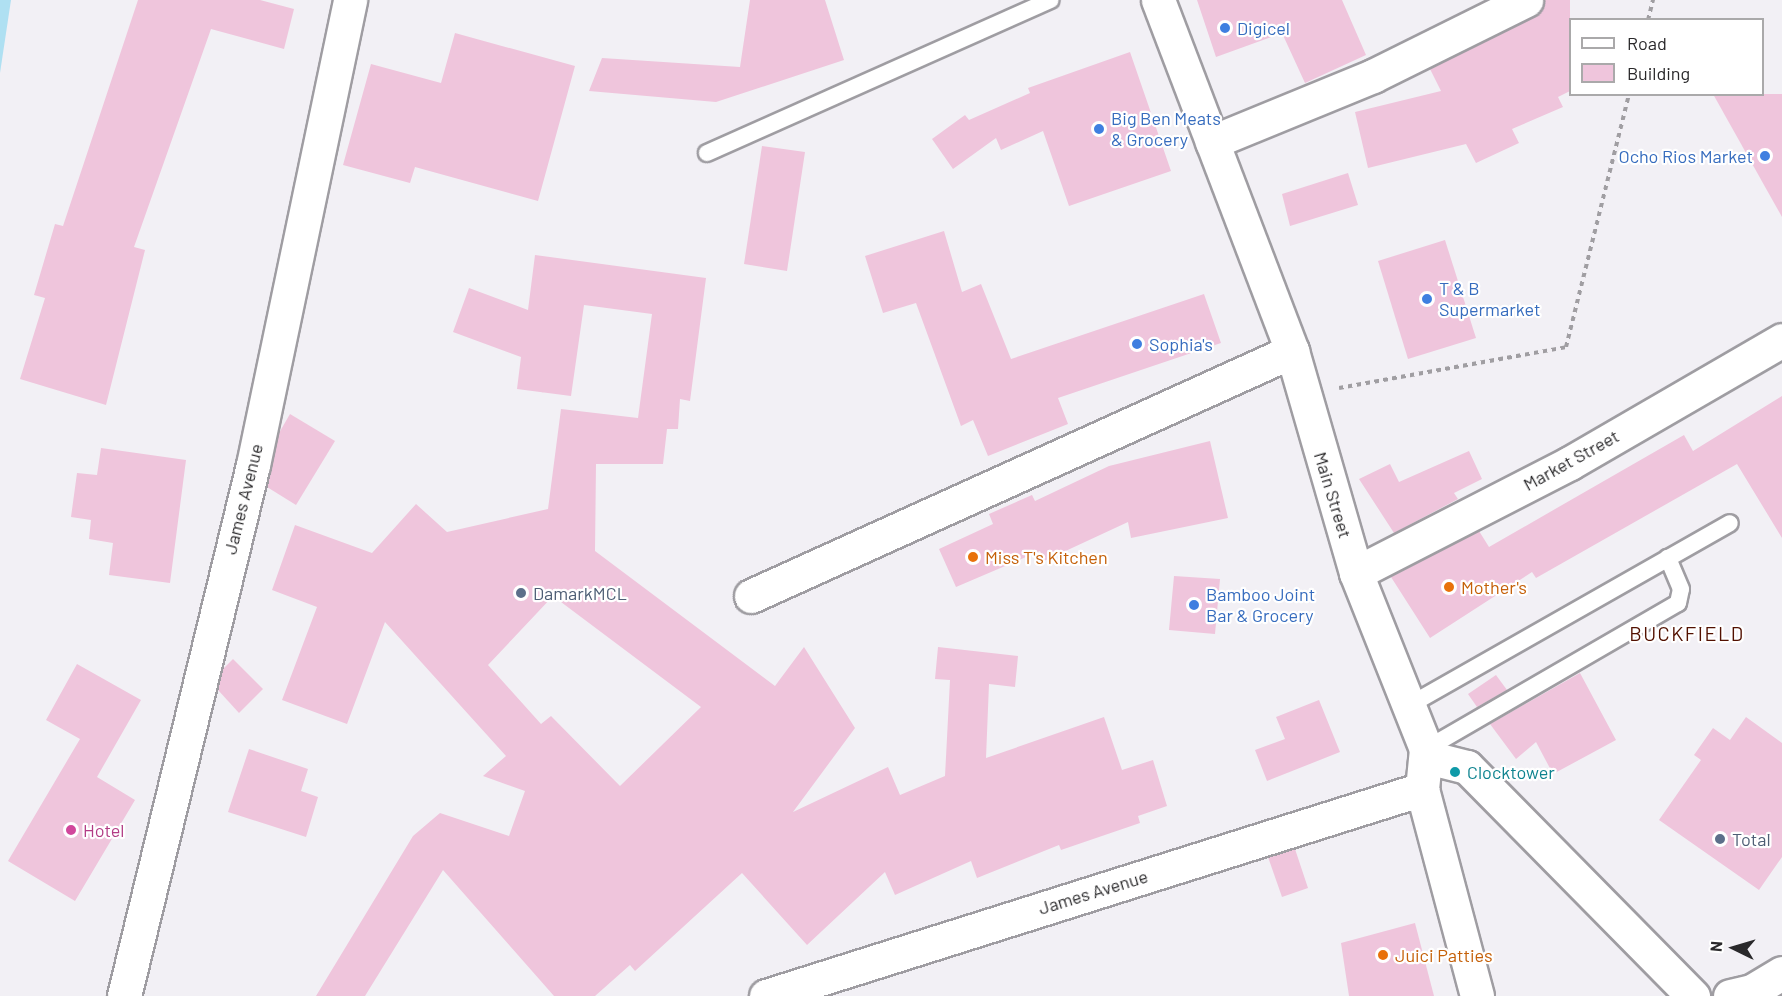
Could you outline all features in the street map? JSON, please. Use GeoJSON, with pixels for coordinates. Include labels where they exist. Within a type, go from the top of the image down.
{"type":"FeatureCollection","features":[{"type":"Feature","properties":{"kind":"street","name":"James Avenue"},"geometry":{"type":"LineString","coordinates":[[124,996],[253,465],[350,0]]}},
{"type":"Feature","properties":{"kind":"street","name":"Main Street"},"geometry":{"type":"LineString","coordinates":[[1158,0],[1292,351],[1356,573],[1426,753]]}},
{"type":"Feature","properties":{"kind":"street"},"geometry":{"type":"LineString","coordinates":[[1212,142],[1373,76],[1526,0]]}},
{"type":"Feature","properties":{"kind":"street","name":"Market Street"},"geometry":{"type":"LineString","coordinates":[[1356,573],[1570,463],[1782,340]]}},
{"type":"Feature","properties":{"kind":"street"},"geometry":{"type":"LineString","coordinates":[[751,596],[1292,351]]}},
{"type":"Feature","properties":{"kind":"street"},"geometry":{"type":"LineString","coordinates":[[1477,996],[1422,789],[1426,753],[1467,767],[1606,914],[1693,996]]}},
{"type":"Feature","properties":{"kind":"street","name":"James Avenue"},"geometry":{"type":"LineString","coordinates":[[766,996],[1422,789]]}},
{"type":"Feature","properties":{"kind":"street"},"geometry":{"type":"LineString","coordinates":[[1730,996],[1752,991],[1782,973]]}},
{"type":"Feature","properties":{"kind":"lane"},"geometry":{"type":"LineString","coordinates":[[707,153],[1050,0]]}},
{"type":"Feature","properties":{"kind":"lane"},"geometry":{"type":"LineString","coordinates":[[1407,706],[1730,523]]}},
{"type":"Feature","properties":{"kind":"lane"},"geometry":{"type":"LineString","coordinates":[[1426,753],[1678,603],[1681,589],[1668,558]]}},
{"type":"Feature","properties":{"kind":"path"},"geometry":{"type":"LineString","coordinates":[[1648,18],[1653,0]]}},
{"type":"Feature","properties":{"kind":"path"},"geometry":{"type":"LineString","coordinates":[[1303,394],[1566,347],[1629,96]]}},
{"type":"Feature","properties":{"kind":"water"},"geometry":{"type":"Polygon","coordinates":[[[0,0],[11,0],[0,73],[0,0]]]}},
{"type":"Feature","properties":{"kind":"building"},"geometry":{"type":"Polygon","coordinates":[[[138,0],[260,0],[294,9],[284,49],[211,29],[134,247],[145,250],[106,405],[20,379],[45,298],[34,295],[55,224],[63,226],[138,0]]]}},
{"type":"Feature","properties":{"kind":"building"},"geometry":{"type":"Polygon","coordinates":[[[750,0],[825,0],[844,60],[716,102],[589,91],[602,58],[740,67],[750,0]]]}},
{"type":"Feature","properties":{"kind":"building"},"geometry":{"type":"Polygon","coordinates":[[[1197,0],[1342,0],[1366,55],[1305,83],[1282,33],[1216,57],[1197,0]]]}},
{"type":"Feature","properties":{"kind":"building"},"geometry":{"type":"Polygon","coordinates":[[[1545,0],[1570,0],[1569,92],[1558,97],[1563,107],[1512,129],[1519,143],[1476,163],[1466,144],[1368,168],[1355,112],[1441,91],[1430,69],[1534,17],[1545,0]]]}},
{"type":"Feature","properties":{"kind":"building"},"geometry":{"type":"Polygon","coordinates":[[[455,33],[575,66],[538,201],[415,167],[410,183],[343,165],[371,64],[441,83],[455,33]]]}},
{"type":"Feature","properties":{"kind":"building","name":"Big Ben Meats & Grocery"},"geometry":{"type":"Polygon","coordinates":[[[1130,52],[1171,171],[1069,206],[1043,131],[1001,150],[996,138],[953,169],[932,139],[965,115],[969,120],[1030,93],[1028,88],[1130,52]]]}},
{"type":"Feature","properties":{"kind":"building","name":"Ocho Rios Market"},"geometry":{"type":"Polygon","coordinates":[[[1782,94],[1782,217],[1714,96],[1782,94]]]}},
{"type":"Feature","properties":{"kind":"building"},"geometry":{"type":"Polygon","coordinates":[[[762,146],[805,152],[787,271],[744,264],[762,146]]]}},
{"type":"Feature","properties":{"kind":"building"},"geometry":{"type":"Polygon","coordinates":[[[1348,173],[1358,205],[1290,226],[1282,194],[1348,173]]]}},
{"type":"Feature","properties":{"kind":"building"},"geometry":{"type":"Polygon","coordinates":[[[944,231],[962,292],[981,284],[1011,359],[1204,294],[1221,343],[1058,398],[1068,424],[988,456],[973,420],[961,426],[916,303],[883,313],[865,256],[944,231]]]}},
{"type":"Feature","properties":{"kind":"building","name":"T & B Supermarket"},"geometry":{"type":"Polygon","coordinates":[[[1445,240],[1476,338],[1408,359],[1378,261],[1445,240]]]}},
{"type":"Feature","properties":{"kind":"building"},"geometry":{"type":"Polygon","coordinates":[[[535,255],[706,278],[690,401],[680,399],[678,429],[667,429],[663,464],[596,464],[595,551],[775,686],[804,647],[855,728],[793,812],[888,767],[900,795],[945,776],[950,680],[935,679],[938,647],[1018,656],[1015,687],[989,684],[986,758],[1104,717],[1122,770],[1153,760],[1167,806],[1138,816],[1140,823],[1061,850],[1059,845],[977,878],[971,861],[895,895],[885,872],[807,945],[742,873],[635,971],[630,965],[595,996],[554,996],[443,870],[365,996],[316,996],[413,836],[440,813],[509,836],[525,791],[483,776],[506,756],[385,622],[347,724],[282,700],[317,607],[272,590],[295,525],[372,553],[416,504],[447,532],[548,509],[561,409],[638,418],[652,314],[584,305],[571,396],[517,389],[521,357],[453,332],[469,288],[528,310],[535,255]],[[553,596],[488,665],[541,724],[551,716],[620,786],[701,707],[553,596]]]}},
{"type":"Feature","properties":{"kind":"building"},"geometry":{"type":"Polygon","coordinates":[[[1782,396],[1782,538],[1737,464],[1536,578],[1532,572],[1430,638],[1391,577],[1479,531],[1489,547],[1684,435],[1693,451],[1782,396]]]}},
{"type":"Feature","properties":{"kind":"building"},"geometry":{"type":"Polygon","coordinates":[[[290,414],[335,441],[296,505],[267,487],[279,433],[290,414]]]}},
{"type":"Feature","properties":{"kind":"building"},"geometry":{"type":"Polygon","coordinates":[[[1210,441],[1228,518],[1131,538],[1128,522],[1044,561],[1040,551],[956,587],[939,549],[993,524],[989,514],[1032,495],[1035,501],[1109,466],[1210,441]]]}},
{"type":"Feature","properties":{"kind":"building"},"geometry":{"type":"Polygon","coordinates":[[[101,448],[186,460],[170,583],[109,575],[113,543],[89,539],[91,520],[71,517],[77,473],[97,475],[101,448]]]}},
{"type":"Feature","properties":{"kind":"building"},"geometry":{"type":"Polygon","coordinates":[[[1469,451],[1482,479],[1454,493],[1458,499],[1394,533],[1359,479],[1390,464],[1399,482],[1469,451]]]}},
{"type":"Feature","properties":{"kind":"building","name":"Bamboo Joint Bar & Grocery"},"geometry":{"type":"Polygon","coordinates":[[[1174,576],[1220,579],[1215,634],[1169,630],[1174,576]]]}},
{"type":"Feature","properties":{"kind":"building"},"geometry":{"type":"Polygon","coordinates":[[[233,659],[263,689],[239,713],[218,690],[223,669],[233,659]]]}},
{"type":"Feature","properties":{"kind":"building","name":"Hotel"},"geometry":{"type":"Polygon","coordinates":[[[77,664],[141,700],[97,777],[135,800],[75,901],[8,861],[80,739],[46,720],[77,664]]]}},
{"type":"Feature","properties":{"kind":"building"},"geometry":{"type":"Polygon","coordinates":[[[1580,673],[1616,740],[1553,774],[1536,742],[1516,759],[1490,724],[1580,673]]]}},
{"type":"Feature","properties":{"kind":"building"},"geometry":{"type":"Polygon","coordinates":[[[1496,675],[1507,690],[1477,707],[1468,694],[1496,675]]]}},
{"type":"Feature","properties":{"kind":"building"},"geometry":{"type":"Polygon","coordinates":[[[1319,700],[1340,752],[1267,781],[1255,750],[1285,739],[1276,717],[1319,700]]]}},
{"type":"Feature","properties":{"kind":"building"},"geometry":{"type":"Polygon","coordinates":[[[1746,717],[1782,743],[1782,857],[1759,890],[1659,820],[1701,760],[1694,755],[1713,728],[1730,740],[1746,717]]]}},
{"type":"Feature","properties":{"kind":"building"},"geometry":{"type":"Polygon","coordinates":[[[249,749],[308,769],[301,791],[318,797],[306,837],[228,812],[249,749]]]}},
{"type":"Feature","properties":{"kind":"building"},"geometry":{"type":"Polygon","coordinates":[[[1295,849],[1308,888],[1282,897],[1268,857],[1295,849]]]}},
{"type":"Feature","properties":{"kind":"building","name":"Juici Patties"},"geometry":{"type":"Polygon","coordinates":[[[1415,923],[1434,996],[1349,996],[1341,943],[1415,923]]]}},
{"type":"Feature","properties":{"kind":"place","name":"Digicel"},"geometry":{"type":"Point","coordinates":[1225,28]}},
{"type":"Feature","properties":{"kind":"place","name":"Big Ben Meats & Grocery"},"geometry":{"type":"Point","coordinates":[1099,129]}},
{"type":"Feature","properties":{"kind":"place","name":"Ocho Rios Market"},"geometry":{"type":"Point","coordinates":[1765,156]}},
{"type":"Feature","properties":{"kind":"place","name":"T & B Supermarket"},"geometry":{"type":"Point","coordinates":[1427,299]}},
{"type":"Feature","properties":{"kind":"place","name":"Sophia's"},"geometry":{"type":"Point","coordinates":[1137,344]}},
{"type":"Feature","properties":{"kind":"place","name":"Miss T's Kitchen"},"geometry":{"type":"Point","coordinates":[973,557]}},
{"type":"Feature","properties":{"kind":"place","name":"Mother's"},"geometry":{"type":"Point","coordinates":[1449,587]}},
{"type":"Feature","properties":{"kind":"place","name":"DamarkMCL"},"geometry":{"type":"Point","coordinates":[521,593]}},
{"type":"Feature","properties":{"kind":"place","name":"Bamboo Joint Bar & Grocery"},"geometry":{"type":"Point","coordinates":[1194,605]}},
{"type":"Feature","properties":{"kind":"place","name":"Clocktower"},"geometry":{"type":"Point","coordinates":[1455,772]}},
{"type":"Feature","properties":{"kind":"place","name":"Hotel"},"geometry":{"type":"Point","coordinates":[71,830]}},
{"type":"Feature","properties":{"kind":"place","name":"Total"},"geometry":{"type":"Point","coordinates":[1720,839]}},
{"type":"Feature","properties":{"kind":"place","name":"Juici Patties"},"geometry":{"type":"Point","coordinates":[1383,955]}},
{"type":"Feature","properties":{"kind":"district","name":"BUCKFIELD"},"geometry":{"type":"Point","coordinates":[1687,633]}}]}
